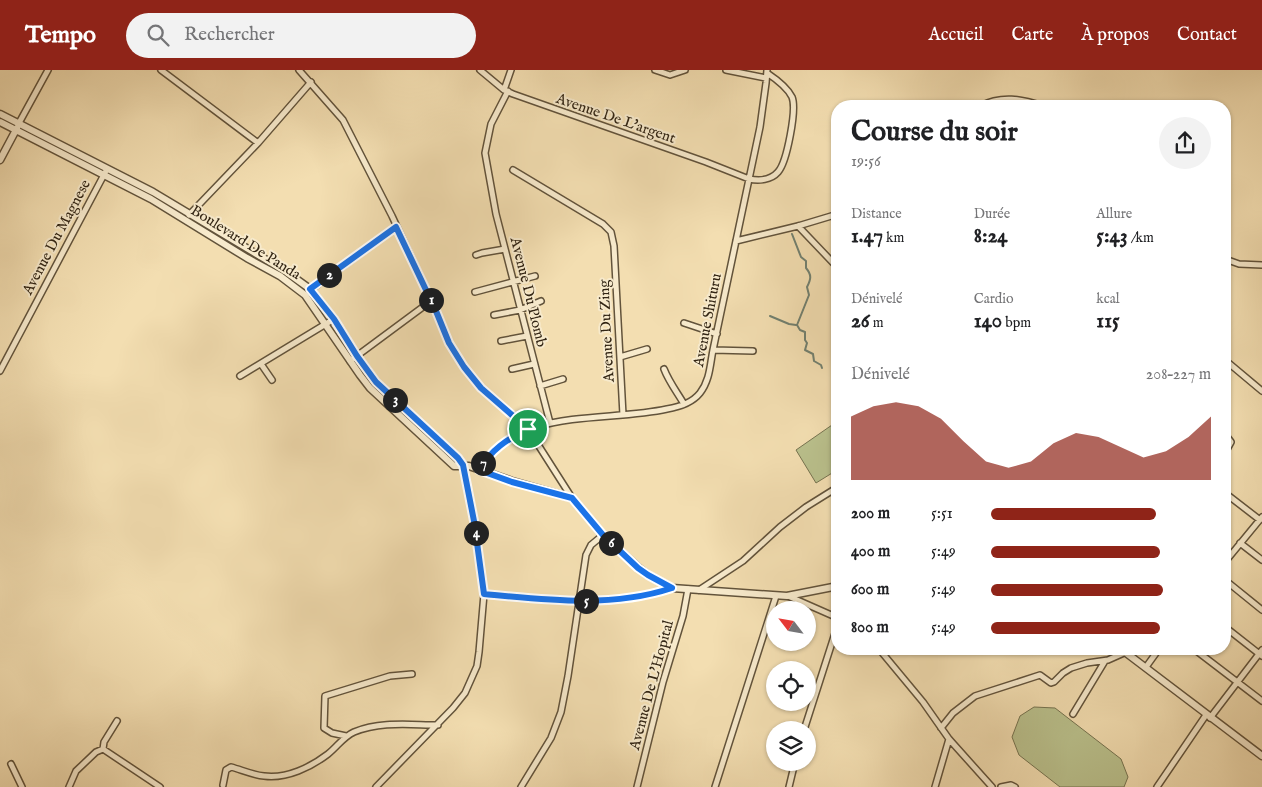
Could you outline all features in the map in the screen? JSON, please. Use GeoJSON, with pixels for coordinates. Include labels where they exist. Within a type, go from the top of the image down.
{"type":"FeatureCollection","features":[{"type":"Feature","properties":{"kind":"street"},"geometry":{"type":"LineString","coordinates":[[0,160],[48,70]]}},
{"type":"Feature","properties":{"kind":"street"},"geometry":{"type":"LineString","coordinates":[[161,70],[258,144]]}},
{"type":"Feature","properties":{"kind":"street"},"geometry":{"type":"LineString","coordinates":[[299,70],[343,120],[396,227],[449,343],[464,367],[481,388],[528,429],[572,498],[603,535],[648,575],[672,588]]}},
{"type":"Feature","properties":{"kind":"street","name":"Avenue De L'argent"},"geometry":{"type":"LineString","coordinates":[[480,70],[506,91],[749,179]]}},
{"type":"Feature","properties":{"kind":"street","name":"Avenue Du Plomb"},"geometry":{"type":"LineString","coordinates":[[511,70],[506,91],[491,124],[485,146],[487,167],[496,214],[550,423]]}},
{"type":"Feature","properties":{"kind":"street"},"geometry":{"type":"LineString","coordinates":[[655,70],[670,75],[684,70]]}},
{"type":"Feature","properties":{"kind":"street"},"geometry":{"type":"LineString","coordinates":[[726,70],[767,74],[780,82],[791,95],[794,108],[793,122],[780,169],[770,177],[756,180],[749,179]]}},
{"type":"Feature","properties":{"kind":"street","name":"Avenue Shituru"},"geometry":{"type":"LineString","coordinates":[[479,470],[488,457],[501,444],[528,429],[550,423],[661,410],[684,404],[696,398],[709,377],[760,127],[767,74]]}},
{"type":"Feature","properties":{"kind":"street"},"geometry":{"type":"LineString","coordinates":[[188,217],[258,144],[311,82]]}},
{"type":"Feature","properties":{"kind":"street"},"geometry":{"type":"LineString","coordinates":[[1001,100],[1023,100]]}},
{"type":"Feature","properties":{"kind":"street","name":"Boulevard De Panda"},"geometry":{"type":"LineString","coordinates":[[0,114],[151,199],[188,217],[285,272],[310,289],[334,319],[376,382],[458,458],[463,465]]}},
{"type":"Feature","properties":{"kind":"street","name":"Boulevard De Panda"},"geometry":{"type":"LineString","coordinates":[[0,122],[105,172]]}},
{"type":"Feature","properties":{"kind":"street","name":"Avenue Du Zing"},"geometry":{"type":"LineString","coordinates":[[513,170],[603,224],[611,232],[614,246],[623,415]]}},
{"type":"Feature","properties":{"kind":"street","name":"Avenue Du Magnese"},"geometry":{"type":"LineString","coordinates":[[0,371],[105,172]]}},
{"type":"Feature","properties":{"kind":"street"},"geometry":{"type":"LineString","coordinates":[[736,241],[831,216]]}},
{"type":"Feature","properties":{"kind":"street","name":"Boulevard De Panda"},"geometry":{"type":"LineString","coordinates":[[188,217],[247,258],[280,276],[305,295],[370,388],[454,466],[463,465],[512,482],[572,498]]}},
{"type":"Feature","properties":{"kind":"street"},"geometry":{"type":"LineString","coordinates":[[798,226],[831,261]]}},
{"type":"Feature","properties":{"kind":"street"},"geometry":{"type":"LineString","coordinates":[[305,295],[310,289],[396,227]]}},
{"type":"Feature","properties":{"kind":"street"},"geometry":{"type":"LineString","coordinates":[[476,256],[482,253],[505,249]]}},
{"type":"Feature","properties":{"kind":"street"},"geometry":{"type":"LineString","coordinates":[[1231,261],[1239,264],[1262,265]]}},
{"type":"Feature","properties":{"kind":"street"},"geometry":{"type":"LineString","coordinates":[[475,292],[535,276]]}},
{"type":"Feature","properties":{"kind":"street"},"geometry":{"type":"LineString","coordinates":[[350,361],[431,301]]}},
{"type":"Feature","properties":{"kind":"street"},"geometry":{"type":"LineString","coordinates":[[494,314],[520,310],[541,302]]}},
{"type":"Feature","properties":{"kind":"street"},"geometry":{"type":"LineString","coordinates":[[240,376],[324,323],[334,319]]}},
{"type":"Feature","properties":{"kind":"street"},"geometry":{"type":"LineString","coordinates":[[684,323],[717,334]]}},
{"type":"Feature","properties":{"kind":"street"},"geometry":{"type":"LineString","coordinates":[[501,342],[527,336]]}},
{"type":"Feature","properties":{"kind":"street"},"geometry":{"type":"LineString","coordinates":[[620,357],[647,349]]}},
{"type":"Feature","properties":{"kind":"street"},"geometry":{"type":"LineString","coordinates":[[713,350],[753,351]]}},
{"type":"Feature","properties":{"kind":"street"},"geometry":{"type":"LineString","coordinates":[[261,364],[272,380]]}},
{"type":"Feature","properties":{"kind":"street"},"geometry":{"type":"LineString","coordinates":[[512,369],[534,364]]}},
{"type":"Feature","properties":{"kind":"street"},"geometry":{"type":"LineString","coordinates":[[1231,365],[1262,391]]}},
{"type":"Feature","properties":{"kind":"street"},"geometry":{"type":"LineString","coordinates":[[664,369],[669,382],[684,404]]}},
{"type":"Feature","properties":{"kind":"street"},"geometry":{"type":"LineString","coordinates":[[540,386],[563,379]]}},
{"type":"Feature","properties":{"kind":"street"},"geometry":{"type":"LineString","coordinates":[[406,422],[412,416]]}},
{"type":"Feature","properties":{"kind":"street"},"geometry":{"type":"LineString","coordinates":[[431,445],[436,439]]}},
{"type":"Feature","properties":{"kind":"street"},"geometry":{"type":"LineString","coordinates":[[376,787],[438,725],[465,693],[477,666],[480,652],[484,594],[474,521],[463,465]]}},
{"type":"Feature","properties":{"kind":"street"},"geometry":{"type":"LineString","coordinates":[[698,590],[743,561],[780,527],[806,507],[831,491]]}},
{"type":"Feature","properties":{"kind":"street"},"geometry":{"type":"LineString","coordinates":[[1231,497],[1261,519],[1231,554]]}},
{"type":"Feature","properties":{"kind":"street"},"geometry":{"type":"LineString","coordinates":[[521,787],[551,738],[558,722],[568,676],[584,562],[587,551],[603,535]]}},
{"type":"Feature","properties":{"kind":"street"},"geometry":{"type":"LineString","coordinates":[[1240,543],[1262,560]]}},
{"type":"Feature","properties":{"kind":"street"},"geometry":{"type":"LineString","coordinates":[[1231,585],[1262,610]]}},
{"type":"Feature","properties":{"kind":"street"},"geometry":{"type":"LineString","coordinates":[[484,594],[580,601],[638,597],[672,588],[788,596],[831,587]]}},
{"type":"Feature","properties":{"kind":"street","name":"Avenue De L'Hopital"},"geometry":{"type":"LineString","coordinates":[[638,785],[662,682],[683,616],[688,589]]}},
{"type":"Feature","properties":{"kind":"street"},"geometry":{"type":"LineString","coordinates":[[715,787],[776,596]]}},
{"type":"Feature","properties":{"kind":"street"},"geometry":{"type":"LineString","coordinates":[[788,596],[831,615]]}},
{"type":"Feature","properties":{"kind":"street"},"geometry":{"type":"LineString","coordinates":[[1157,787],[1208,716],[1261,653],[1231,631]]}},
{"type":"Feature","properties":{"kind":"street"},"geometry":{"type":"LineString","coordinates":[[807,721],[831,646]]}},
{"type":"Feature","properties":{"kind":"street"},"geometry":{"type":"LineString","coordinates":[[884,655],[923,702],[949,739],[992,787]]}},
{"type":"Feature","properties":{"kind":"street"},"geometry":{"type":"LineString","coordinates":[[941,728],[965,703],[979,694],[1040,675],[1054,682],[1068,669],[1087,663],[1105,661],[1115,655]]}},
{"type":"Feature","properties":{"kind":"street"},"geometry":{"type":"LineString","coordinates":[[1131,655],[1262,756]]}},
{"type":"Feature","properties":{"kind":"street"},"geometry":{"type":"LineString","coordinates":[[1146,666],[1154,655]]}},
{"type":"Feature","properties":{"kind":"street"},"geometry":{"type":"LineString","coordinates":[[1202,655],[1262,700]]}},
{"type":"Feature","properties":{"kind":"street"},"geometry":{"type":"LineString","coordinates":[[1073,714],[1105,661]]}},
{"type":"Feature","properties":{"kind":"street"},"geometry":{"type":"LineString","coordinates":[[346,736],[332,733],[324,728],[325,696],[390,676],[412,674]]}},
{"type":"Feature","properties":{"kind":"street"},"geometry":{"type":"LineString","coordinates":[[69,787],[76,771],[96,752],[102,749],[116,722]]}},
{"type":"Feature","properties":{"kind":"street"},"geometry":{"type":"LineString","coordinates":[[223,785],[226,770],[231,767],[264,776],[284,776],[292,773],[322,758],[346,736],[371,726],[388,724],[438,725]]}},
{"type":"Feature","properties":{"kind":"street"},"geometry":{"type":"LineString","coordinates":[[935,787],[949,739]]}},
{"type":"Feature","properties":{"kind":"street"},"geometry":{"type":"LineString","coordinates":[[102,749],[160,787]]}},
{"type":"Feature","properties":{"kind":"street"},"geometry":{"type":"LineString","coordinates":[[11,764],[22,787]]}},
{"type":"Feature","properties":{"kind":"street"},"geometry":{"type":"LineString","coordinates":[[789,787],[793,771]]}},
{"type":"Feature","properties":{"kind":"street"},"geometry":{"type":"LineString","coordinates":[[638,785],[644,787]]}},
{"type":"Feature","properties":{"kind":"street"},"geometry":{"type":"LineString","coordinates":[[1001,787],[1015,787]]}},
{"type":"Feature","properties":{"kind":"green space"},"geometry":{"type":"Polygon","coordinates":[[[831,426],[831,474],[816,483],[796,450],[831,426]]]}},
{"type":"Feature","properties":{"kind":"green space"},"geometry":{"type":"Polygon","coordinates":[[[1034,707],[1055,708],[1121,759],[1128,777],[1124,787],[1060,787],[1019,755],[1012,737],[1020,716],[1034,707]]]}},
{"type":"Feature","properties":{"kind":"waterway"},"geometry":{"type":"LineString","coordinates":[[792,234],[801,257],[806,261],[806,268],[810,277],[807,287],[809,295],[797,325],[800,330],[805,332],[807,343],[805,350],[813,354],[814,361],[821,365],[822,368]]}},
{"type":"Feature","properties":{"kind":"waterway"},"geometry":{"type":"LineString","coordinates":[[770,316],[796,325]]}},
{"type":"Feature","properties":{"kind":"route"},"geometry":{"type":"LineString","coordinates":[[396,227],[449,343],[464,367],[481,388],[528,429],[512,436],[501,444],[488,457],[479,470],[512,482],[572,498],[585,516],[621,553],[648,575],[672,588],[638,597],[600,601],[484,594],[470,495],[463,465],[458,458],[376,382],[366,370],[334,319],[310,289],[396,227]]}}]}
